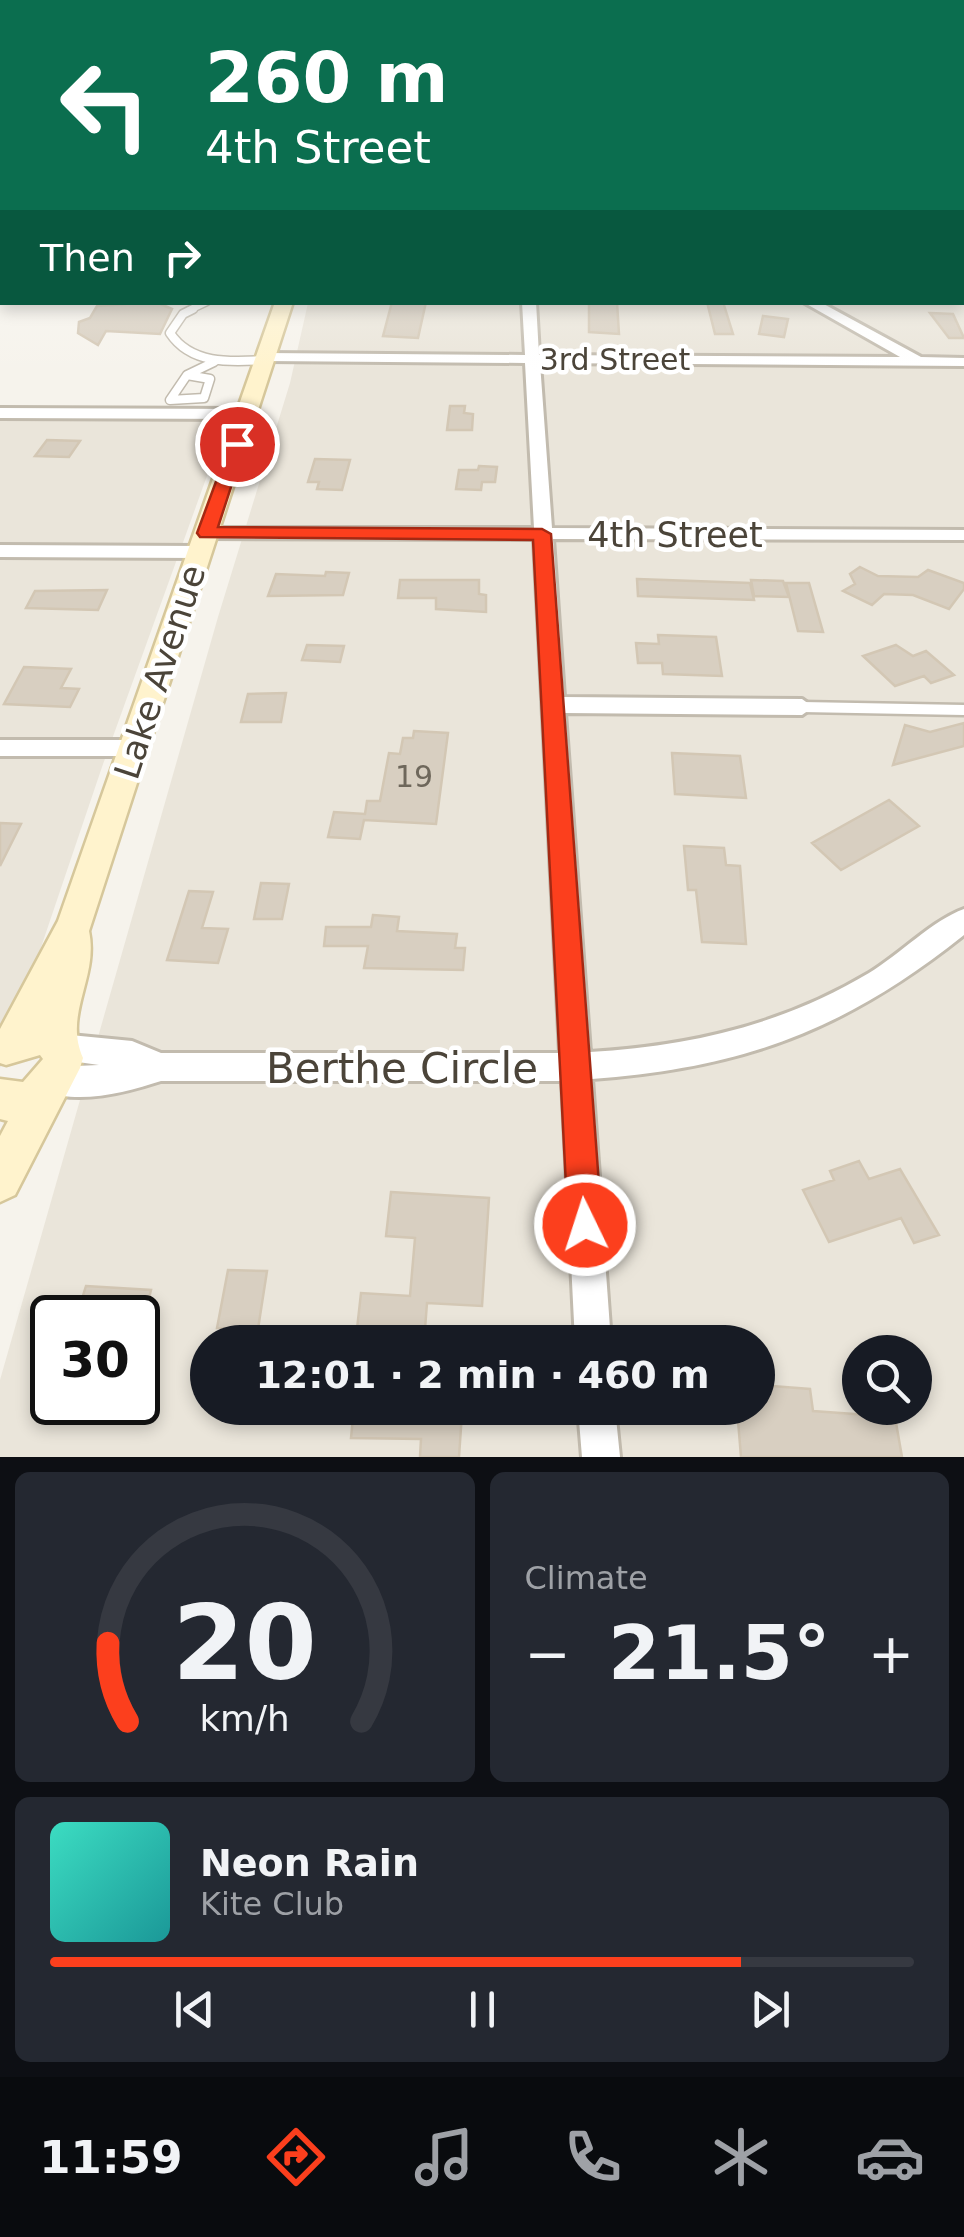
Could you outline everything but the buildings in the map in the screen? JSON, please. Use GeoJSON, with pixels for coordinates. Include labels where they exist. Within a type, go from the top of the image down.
{"type":"FeatureCollection","features":[{"type":"Feature","properties":{"kind":"main road","name":"Lake Avenue"},"geometry":{"type":"LineString","coordinates":[[0,1180],[28,1057],[72,962],[74,927],[283,305]]}},
{"type":"Feature","properties":{"kind":"main road"},"geometry":{"type":"LineString","coordinates":[[0,1099],[26,1102],[28,1057]]}},
{"type":"Feature","properties":{"kind":"street"},"geometry":{"type":"LineString","coordinates":[[528,305],[592,1325]]}},
{"type":"Feature","properties":{"kind":"street"},"geometry":{"type":"LineString","coordinates":[[815,305],[920,362]]}},
{"type":"Feature","properties":{"kind":"street","name":"3rd Street"},"geometry":{"type":"LineString","coordinates":[[266,359],[964,362]]}},
{"type":"Feature","properties":{"kind":"street"},"geometry":{"type":"LineString","coordinates":[[0,413],[247,414]]}},
{"type":"Feature","properties":{"kind":"street","name":"4th Street"},"geometry":{"type":"LineString","coordinates":[[0,551],[542,534],[963,537]]}},
{"type":"Feature","properties":{"kind":"street"},"geometry":{"type":"LineString","coordinates":[[553,704],[802,707]]}},
{"type":"Feature","properties":{"kind":"street"},"geometry":{"type":"LineString","coordinates":[[0,748],[134,748]]}},
{"type":"Feature","properties":{"kind":"street","name":"Berthe Circle"},"geometry":{"type":"LineString","coordinates":[[28,1057],[124,1079],[162,1067],[574,1069],[688,1058],[789,1031],[893,976],[964,920]]}},
{"type":"Feature","properties":{"kind":"street"},"geometry":{"type":"LineString","coordinates":[[598,1425],[601,1457]]}},
{"type":"Feature","properties":{"kind":"lane"},"geometry":{"type":"LineString","coordinates":[[201,305],[182,314],[171,328],[174,341],[189,352],[220,360],[266,359]]}},
{"type":"Feature","properties":{"kind":"lane"},"geometry":{"type":"LineString","coordinates":[[186,373],[210,379],[204,398],[170,400],[186,373],[189,352]]}},
{"type":"Feature","properties":{"kind":"lane"},"geometry":{"type":"LineString","coordinates":[[186,373],[220,360]]}},
{"type":"Feature","properties":{"kind":"lane"},"geometry":{"type":"LineString","coordinates":[[802,707],[964,710]]}},
{"type":"Feature","properties":{"kind":"shaded area"},"geometry":{"type":"Polygon","coordinates":[[[308,305],[964,305],[964,1457],[0,1457],[0,1380],[218,617],[290,383],[308,305]]]}},
{"type":"Feature","properties":{"kind":"shaded area"},"geometry":{"type":"Polygon","coordinates":[[[0,419],[213,420],[225,426],[102,767],[35,965],[26,1004],[0,1068],[0,419]]]}},
{"type":"Feature","properties":{"kind":"route"},"geometry":{"type":"LineString","coordinates":[[237,444],[206,533],[542,534],[585,1225]]}}]}
